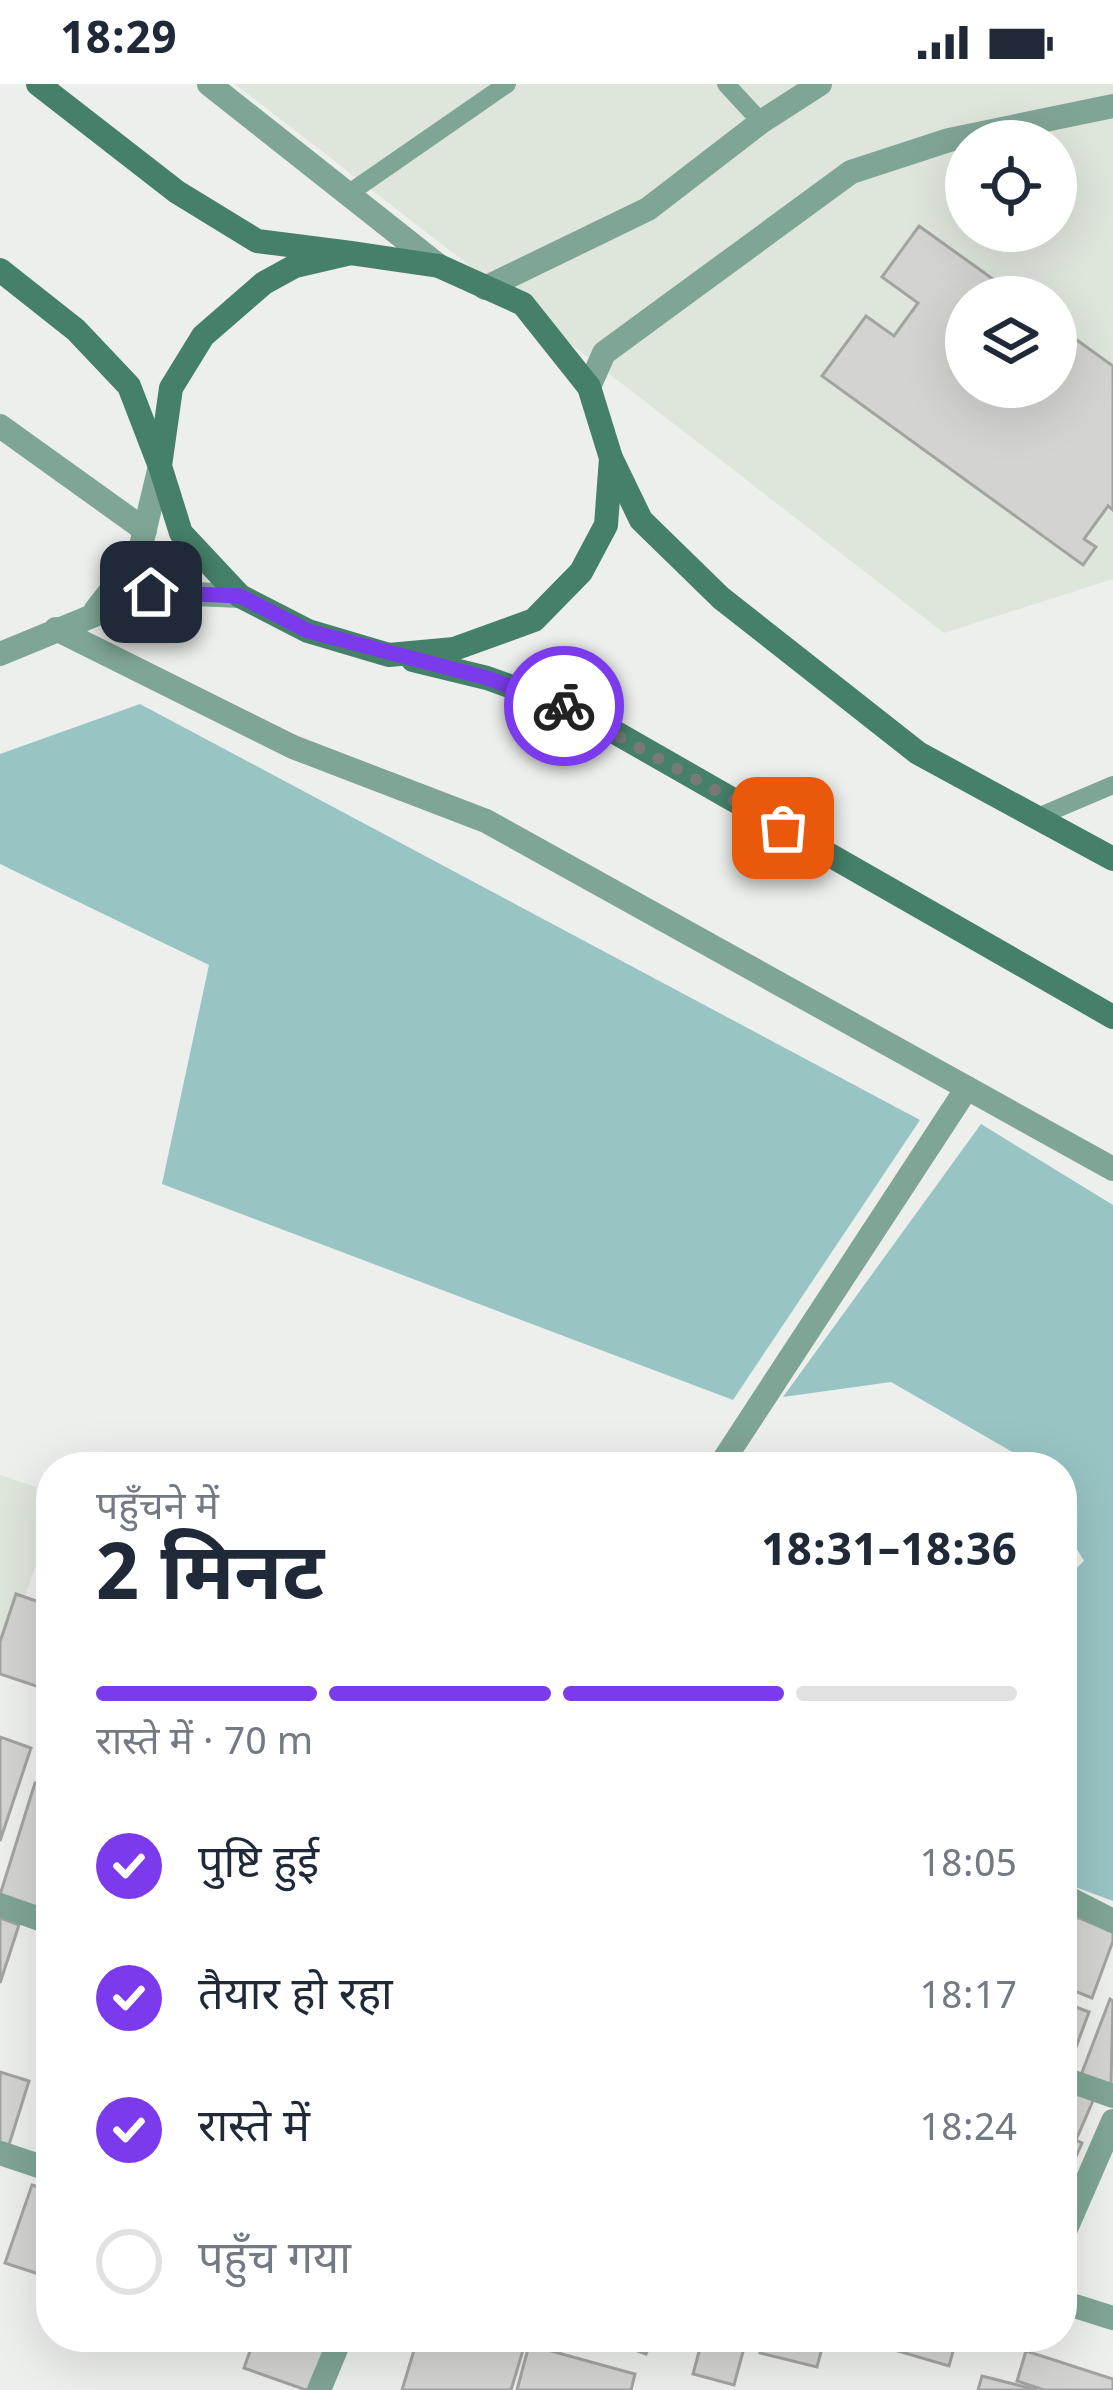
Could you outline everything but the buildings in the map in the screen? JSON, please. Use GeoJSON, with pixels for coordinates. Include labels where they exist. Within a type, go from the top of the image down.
{"type":"FeatureCollection","features":[{"type":"Feature","properties":{"kind":"main road"},"geometry":{"type":"LineString","coordinates":[[38,84],[177,192],[256,241],[440,266],[523,304],[589,387],[611,458],[641,520],[721,598],[918,753],[1113,859]]}},
{"type":"Feature","properties":{"kind":"main road"},"geometry":{"type":"LineString","coordinates":[[160,466],[171,388],[203,336],[264,283],[295,266],[351,253]]}},
{"type":"Feature","properties":{"kind":"main road"},"geometry":{"type":"LineString","coordinates":[[0,270],[76,329],[129,386],[181,533],[240,596],[308,631],[487,678],[576,710],[1113,1017]]}},
{"type":"Feature","properties":{"kind":"main road"},"geometry":{"type":"LineString","coordinates":[[389,655],[454,650],[534,620],[581,572],[606,525],[611,458]]}},
{"type":"Feature","properties":{"kind":"street"},"geometry":{"type":"LineString","coordinates":[[208,84],[440,266]]}},
{"type":"Feature","properties":{"kind":"street"},"geometry":{"type":"LineString","coordinates":[[485,288],[648,209],[761,122],[820,84]]}},
{"type":"Feature","properties":{"kind":"street"},"geometry":{"type":"LineString","coordinates":[[589,387],[604,353],[851,172],[949,140],[1113,106]]}},
{"type":"Feature","properties":{"kind":"street"},"geometry":{"type":"LineString","coordinates":[[0,426],[145,530]]}},
{"type":"Feature","properties":{"kind":"street"},"geometry":{"type":"LineString","coordinates":[[94,613],[139,554],[160,466]]}},
{"type":"Feature","properties":{"kind":"street"},"geometry":{"type":"LineString","coordinates":[[0,654],[151,592],[240,596]]}},
{"type":"Feature","properties":{"kind":"street"},"geometry":{"type":"LineString","coordinates":[[56,629],[293,747],[485,821],[1113,1168]]}},
{"type":"Feature","properties":{"kind":"street"},"geometry":{"type":"LineString","coordinates":[[728,1452],[967,1088]]}},
{"type":"Feature","properties":{"kind":"street"},"geometry":{"type":"LineString","coordinates":[[1077,1903],[1113,1922]]}},
{"type":"Feature","properties":{"kind":"street"},"geometry":{"type":"LineString","coordinates":[[0,1905],[36,1918]]}},
{"type":"Feature","properties":{"kind":"street"},"geometry":{"type":"LineString","coordinates":[[1077,2083],[1113,2096]]}},
{"type":"Feature","properties":{"kind":"street"},"geometry":{"type":"LineString","coordinates":[[1077,2204],[1113,2121]]}},
{"type":"Feature","properties":{"kind":"street"},"geometry":{"type":"LineString","coordinates":[[0,2153],[36,2165]]}},
{"type":"Feature","properties":{"kind":"street"},"geometry":{"type":"LineString","coordinates":[[1077,2307],[1113,2318]]}},
{"type":"Feature","properties":{"kind":"street"},"geometry":{"type":"LineString","coordinates":[[319,2390],[335,2352]]}},
{"type":"Feature","properties":{"kind":"lane"},"geometry":{"type":"LineString","coordinates":[[349,194],[507,84]]}},
{"type":"Feature","properties":{"kind":"lane"},"geometry":{"type":"LineString","coordinates":[[726,84],[761,122]]}},
{"type":"Feature","properties":{"kind":"lane"},"geometry":{"type":"LineString","coordinates":[[1040,816],[1113,785]]}},
{"type":"Feature","properties":{"kind":"shaded area"},"geometry":{"type":"Polygon","coordinates":[[[235,84],[1113,84],[1113,579],[944,633],[235,84]]]}},
{"type":"Feature","properties":{"kind":"shaded area"},"geometry":{"type":"Polygon","coordinates":[[[0,1475],[36,1487],[36,1564],[0,1666],[0,1475]]]}},
{"type":"Feature","properties":{"kind":"water"},"geometry":{"type":"Polygon","coordinates":[[[140,704],[920,1120],[733,1400],[162,1184],[209,965],[0,864],[0,754],[140,704]]]}},
{"type":"Feature","properties":{"kind":"water"},"geometry":{"type":"Polygon","coordinates":[[[981,1124],[1113,1205],[1113,1901],[1077,1888],[1077,1568],[1084,1561],[1077,1549],[1077,1452],[1012,1452],[891,1382],[783,1397],[981,1124]]]}},
{"type":"Feature","properties":{"kind":"way so far"},"geometry":{"type":"LineString","coordinates":[[564,706],[783,828]]}},
{"type":"Feature","properties":{"kind":"route"},"geometry":{"type":"LineString","coordinates":[[151,592],[240,596],[308,631],[487,678],[564,706]]}}]}
